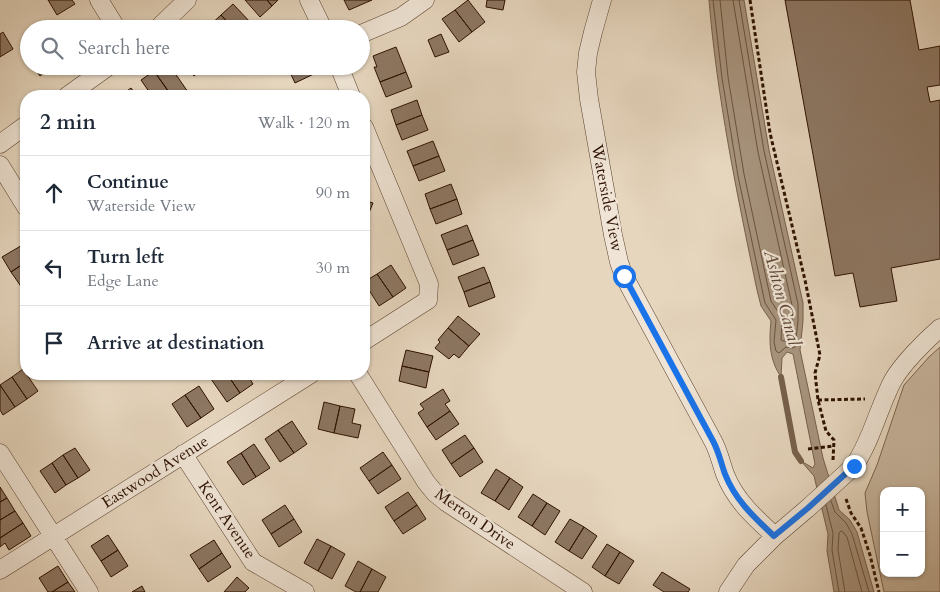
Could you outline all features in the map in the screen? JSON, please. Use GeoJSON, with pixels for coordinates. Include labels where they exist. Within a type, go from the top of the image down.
{"type":"FeatureCollection","features":[{"type":"Feature","properties":{"kind":"street"},"geometry":{"type":"LineString","coordinates":[[99,0],[111,20]]}},
{"type":"Feature","properties":{"kind":"street"},"geometry":{"type":"LineString","coordinates":[[166,20],[186,0]]}},
{"type":"Feature","properties":{"kind":"street"},"geometry":{"type":"LineString","coordinates":[[309,0],[318,20]]}},
{"type":"Feature","properties":{"kind":"street"},"geometry":{"type":"LineString","coordinates":[[370,30],[401,17],[425,0]]}},
{"type":"Feature","properties":{"kind":"street","name":"Waterside View"},"geometry":{"type":"LineString","coordinates":[[602,0],[592,32],[586,72],[589,99],[619,262],[624,276],[716,446],[725,474],[738,499],[774,536]]}},
{"type":"Feature","properties":{"kind":"street"},"geometry":{"type":"LineString","coordinates":[[75,90],[96,75]]}},
{"type":"Feature","properties":{"kind":"street"},"geometry":{"type":"LineString","coordinates":[[343,75],[349,90]]}},
{"type":"Feature","properties":{"kind":"street"},"geometry":{"type":"LineString","coordinates":[[1,140],[20,129]]}},
{"type":"Feature","properties":{"kind":"street"},"geometry":{"type":"LineString","coordinates":[[370,148],[429,284],[428,300],[370,336]]}},
{"type":"Feature","properties":{"kind":"street"},"geometry":{"type":"LineString","coordinates":[[0,165],[20,197]]}},
{"type":"Feature","properties":{"kind":"street"},"geometry":{"type":"LineString","coordinates":[[728,592],[746,565],[774,536],[854,466],[870,436],[893,380],[913,355],[940,328]]}},
{"type":"Feature","properties":{"kind":"street","name":"Eastwood Avenue"},"geometry":{"type":"LineString","coordinates":[[0,570],[301,380]]}},
{"type":"Feature","properties":{"kind":"street","name":"Merton Drive"},"geometry":{"type":"LineString","coordinates":[[362,380],[426,482],[435,493],[583,592]]}},
{"type":"Feature","properties":{"kind":"street"},"geometry":{"type":"LineString","coordinates":[[0,452],[89,592]]}},
{"type":"Feature","properties":{"kind":"street","name":"Kent Avenue"},"geometry":{"type":"LineString","coordinates":[[183,454],[253,562],[305,592]]}},
{"type":"Feature","properties":{"kind":"path"},"geometry":{"type":"LineString","coordinates":[[750,0],[770,133],[805,280],[820,355],[815,373],[818,400],[885,398]]}},
{"type":"Feature","properties":{"kind":"path"},"geometry":{"type":"LineString","coordinates":[[808,449],[834,446]]}},
{"type":"Feature","properties":{"kind":"path"},"geometry":{"type":"LineString","coordinates":[[851,513],[861,528],[879,592]]}},
{"type":"Feature","properties":{"kind":"shaded area"},"geometry":{"type":"Polygon","coordinates":[[[940,347],[940,592],[884,592],[881,577],[925,577],[925,487],[880,487],[880,573],[867,512],[865,493],[877,465],[904,385],[940,347]]]}},
{"type":"Feature","properties":{"kind":"water","name":"Ashton Canal"},"geometry":{"type":"Polygon","coordinates":[[[709,0],[744,0],[769,150],[803,303],[800,350],[823,458],[839,510],[850,520],[857,532],[874,592],[834,592],[827,551],[828,534],[814,476],[801,461],[813,468],[815,464],[793,354],[787,352],[782,358],[781,377],[772,357],[771,321],[761,306],[757,290],[722,110],[709,0]]]}},
{"type":"Feature","properties":{"kind":"building"},"geometry":{"type":"Polygon","coordinates":[[[48,0],[72,0],[75,4],[57,15],[48,0]]]}},
{"type":"Feature","properties":{"kind":"building"},"geometry":{"type":"Polygon","coordinates":[[[245,0],[267,0],[272,6],[260,17],[245,0]]]}},
{"type":"Feature","properties":{"kind":"building"},"geometry":{"type":"Polygon","coordinates":[[[267,0],[278,0],[272,6],[267,0]]]}},
{"type":"Feature","properties":{"kind":"building"},"geometry":{"type":"Polygon","coordinates":[[[344,0],[372,0],[349,10],[344,0]]]}},
{"type":"Feature","properties":{"kind":"building"},"geometry":{"type":"Polygon","coordinates":[[[468,0],[485,22],[472,32],[455,10],[468,0]]]}},
{"type":"Feature","properties":{"kind":"building"},"geometry":{"type":"Polygon","coordinates":[[[487,0],[505,0],[503,10],[486,7],[487,0]]]}},
{"type":"Feature","properties":{"kind":"building"},"geometry":{"type":"Polygon","coordinates":[[[785,0],[910,0],[919,50],[940,46],[940,85],[927,87],[930,102],[940,100],[940,259],[891,268],[897,301],[860,307],[853,273],[835,276],[785,0]]]}},
{"type":"Feature","properties":{"kind":"building"},"geometry":{"type":"Polygon","coordinates":[[[233,4],[248,20],[226,20],[221,15],[233,4]]]}},
{"type":"Feature","properties":{"kind":"building"},"geometry":{"type":"Polygon","coordinates":[[[455,10],[472,32],[459,42],[442,19],[455,10]]]}},
{"type":"Feature","properties":{"kind":"building"},"geometry":{"type":"Polygon","coordinates":[[[221,15],[226,20],[216,20],[221,15]]]}},
{"type":"Feature","properties":{"kind":"building"},"geometry":{"type":"Polygon","coordinates":[[[3,32],[13,49],[0,57],[0,34],[3,32]]]}},
{"type":"Feature","properties":{"kind":"building"},"geometry":{"type":"Polygon","coordinates":[[[441,34],[449,52],[435,57],[428,40],[441,34]]]}},
{"type":"Feature","properties":{"kind":"building"},"geometry":{"type":"Polygon","coordinates":[[[396,47],[406,72],[380,82],[374,67],[377,67],[373,56],[396,47]]]}},
{"type":"Feature","properties":{"kind":"building"},"geometry":{"type":"Polygon","coordinates":[[[406,72],[412,87],[386,97],[380,82],[406,72]]]}},
{"type":"Feature","properties":{"kind":"building"},"geometry":{"type":"Polygon","coordinates":[[[148,75],[157,75],[167,90],[148,90],[141,80],[148,75]]]}},
{"type":"Feature","properties":{"kind":"building"},"geometry":{"type":"Polygon","coordinates":[[[157,75],[176,75],[187,90],[168,90],[157,75]]]}},
{"type":"Feature","properties":{"kind":"building"},"geometry":{"type":"Polygon","coordinates":[[[291,75],[312,75],[295,83],[291,75]]]}},
{"type":"Feature","properties":{"kind":"building"},"geometry":{"type":"Polygon","coordinates":[[[417,100],[422,115],[396,125],[391,110],[417,100]]]}},
{"type":"Feature","properties":{"kind":"building"},"geometry":{"type":"Polygon","coordinates":[[[422,115],[428,130],[402,140],[396,125],[422,115]]]}},
{"type":"Feature","properties":{"kind":"building"},"geometry":{"type":"Polygon","coordinates":[[[433,141],[439,156],[413,166],[407,151],[433,141]]]}},
{"type":"Feature","properties":{"kind":"building"},"geometry":{"type":"Polygon","coordinates":[[[439,156],[445,171],[419,181],[413,166],[439,156]]]}},
{"type":"Feature","properties":{"kind":"building"},"geometry":{"type":"Polygon","coordinates":[[[451,184],[457,199],[430,209],[425,194],[451,184]]]}},
{"type":"Feature","properties":{"kind":"building"},"geometry":{"type":"Polygon","coordinates":[[[457,199],[462,214],[436,224],[430,209],[457,199]]]}},
{"type":"Feature","properties":{"kind":"building"},"geometry":{"type":"Polygon","coordinates":[[[467,225],[473,240],[447,250],[441,235],[467,225]]]}},
{"type":"Feature","properties":{"kind":"building"},"geometry":{"type":"Polygon","coordinates":[[[473,240],[479,255],[453,265],[447,250],[473,240]]]}},
{"type":"Feature","properties":{"kind":"building"},"geometry":{"type":"Polygon","coordinates":[[[20,246],[20,266],[11,272],[2,257],[20,246]]]}},
{"type":"Feature","properties":{"kind":"building"},"geometry":{"type":"Polygon","coordinates":[[[391,265],[406,288],[393,297],[377,274],[391,265]]]}},
{"type":"Feature","properties":{"kind":"building"},"geometry":{"type":"Polygon","coordinates":[[[20,266],[20,285],[11,272],[20,266]]]}},
{"type":"Feature","properties":{"kind":"building"},"geometry":{"type":"Polygon","coordinates":[[[484,267],[490,282],[464,292],[458,277],[484,267]]]}},
{"type":"Feature","properties":{"kind":"building"},"geometry":{"type":"Polygon","coordinates":[[[377,274],[393,297],[379,306],[370,292],[370,278],[377,274]]]}},
{"type":"Feature","properties":{"kind":"building"},"geometry":{"type":"Polygon","coordinates":[[[490,282],[495,297],[469,307],[464,292],[490,282]]]}},
{"type":"Feature","properties":{"kind":"building"},"geometry":{"type":"Polygon","coordinates":[[[458,316],[480,334],[469,346],[448,328],[458,316]]]}},
{"type":"Feature","properties":{"kind":"building"},"geometry":{"type":"Polygon","coordinates":[[[448,328],[469,346],[459,358],[454,354],[449,359],[435,348],[440,342],[438,340],[448,328]]]}},
{"type":"Feature","properties":{"kind":"building"},"geometry":{"type":"Polygon","coordinates":[[[406,350],[433,356],[429,372],[402,366],[406,350]]]}},
{"type":"Feature","properties":{"kind":"building"},"geometry":{"type":"Polygon","coordinates":[[[402,366],[429,372],[426,388],[399,381],[402,366]]]}},
{"type":"Feature","properties":{"kind":"building"},"geometry":{"type":"Polygon","coordinates":[[[20,371],[20,380],[30,380],[38,391],[27,399],[12,377],[20,371]]]}},
{"type":"Feature","properties":{"kind":"building"},"geometry":{"type":"Polygon","coordinates":[[[12,377],[27,399],[15,407],[0,385],[12,377]]]}},
{"type":"Feature","properties":{"kind":"building"},"geometry":{"type":"Polygon","coordinates":[[[212,380],[231,380],[240,393],[227,402],[212,380]]]}},
{"type":"Feature","properties":{"kind":"building"},"geometry":{"type":"Polygon","coordinates":[[[231,380],[251,380],[253,384],[240,393],[231,380]]]}},
{"type":"Feature","properties":{"kind":"building"},"geometry":{"type":"Polygon","coordinates":[[[0,385],[15,407],[3,415],[0,410],[0,385]]]}},
{"type":"Feature","properties":{"kind":"building"},"geometry":{"type":"Polygon","coordinates":[[[199,386],[214,409],[201,418],[185,395],[199,386]]]}},
{"type":"Feature","properties":{"kind":"building"},"geometry":{"type":"Polygon","coordinates":[[[443,389],[450,401],[445,404],[450,411],[427,427],[418,413],[424,409],[420,404],[443,389]]]}},
{"type":"Feature","properties":{"kind":"building"},"geometry":{"type":"Polygon","coordinates":[[[185,395],[201,418],[187,427],[172,404],[185,395]]]}},
{"type":"Feature","properties":{"kind":"building"},"geometry":{"type":"Polygon","coordinates":[[[324,402],[340,406],[334,433],[318,429],[324,402]]]}},
{"type":"Feature","properties":{"kind":"building"},"geometry":{"type":"Polygon","coordinates":[[[340,406],[355,409],[352,423],[361,425],[358,438],[334,433],[340,406]]]}},
{"type":"Feature","properties":{"kind":"building"},"geometry":{"type":"Polygon","coordinates":[[[450,411],[459,424],[436,440],[427,427],[450,411]]]}},
{"type":"Feature","properties":{"kind":"building"},"geometry":{"type":"Polygon","coordinates":[[[292,421],[307,444],[294,453],[278,430],[292,421]]]}},
{"type":"Feature","properties":{"kind":"building"},"geometry":{"type":"Polygon","coordinates":[[[278,430],[294,453],[280,462],[265,439],[278,430]]]}},
{"type":"Feature","properties":{"kind":"building"},"geometry":{"type":"Polygon","coordinates":[[[465,435],[474,448],[451,464],[442,450],[465,435]]]}},
{"type":"Feature","properties":{"kind":"building"},"geometry":{"type":"Polygon","coordinates":[[[254,444],[270,468],[256,477],[241,453],[254,444]]]}},
{"type":"Feature","properties":{"kind":"building"},"geometry":{"type":"Polygon","coordinates":[[[75,448],[90,470],[78,478],[63,455],[75,448]]]}},
{"type":"Feature","properties":{"kind":"building"},"geometry":{"type":"Polygon","coordinates":[[[474,448],[483,462],[460,477],[451,464],[474,448]]]}},
{"type":"Feature","properties":{"kind":"building"},"geometry":{"type":"Polygon","coordinates":[[[383,452],[392,465],[369,481],[360,468],[383,452]]]}},
{"type":"Feature","properties":{"kind":"building"},"geometry":{"type":"Polygon","coordinates":[[[241,453],[256,477],[243,485],[227,462],[241,453]]]}},
{"type":"Feature","properties":{"kind":"building"},"geometry":{"type":"Polygon","coordinates":[[[63,455],[78,478],[66,485],[52,463],[63,455]]]}},
{"type":"Feature","properties":{"kind":"building"},"geometry":{"type":"Polygon","coordinates":[[[52,463],[66,485],[55,493],[40,471],[52,463]]]}},
{"type":"Feature","properties":{"kind":"building"},"geometry":{"type":"Polygon","coordinates":[[[392,465],[401,479],[378,494],[369,481],[392,465]]]}},
{"type":"Feature","properties":{"kind":"building"},"geometry":{"type":"Polygon","coordinates":[[[496,469],[510,478],[495,501],[481,493],[496,469]]]}},
{"type":"Feature","properties":{"kind":"building"},"geometry":{"type":"Polygon","coordinates":[[[510,478],[523,487],[509,510],[495,501],[510,478]]]}},
{"type":"Feature","properties":{"kind":"building"},"geometry":{"type":"Polygon","coordinates":[[[0,487],[7,498],[0,502],[0,487]]]}},
{"type":"Feature","properties":{"kind":"building"},"geometry":{"type":"Polygon","coordinates":[[[408,492],[417,505],[394,521],[385,507],[408,492]]]}},
{"type":"Feature","properties":{"kind":"building"},"geometry":{"type":"Polygon","coordinates":[[[533,494],[547,503],[532,526],[518,517],[533,494]]]}},
{"type":"Feature","properties":{"kind":"building"},"geometry":{"type":"Polygon","coordinates":[[[7,498],[15,511],[0,520],[0,502],[7,498]]]}},
{"type":"Feature","properties":{"kind":"building"},"geometry":{"type":"Polygon","coordinates":[[[547,503],[560,511],[545,535],[532,526],[547,503]]]}},
{"type":"Feature","properties":{"kind":"building"},"geometry":{"type":"Polygon","coordinates":[[[285,505],[294,519],[271,534],[262,520],[285,505]]]}},
{"type":"Feature","properties":{"kind":"building"},"geometry":{"type":"Polygon","coordinates":[[[417,505],[426,519],[403,534],[394,521],[417,505]]]}},
{"type":"Feature","properties":{"kind":"building"},"geometry":{"type":"Polygon","coordinates":[[[15,511],[23,523],[0,538],[0,520],[15,511]]]}},
{"type":"Feature","properties":{"kind":"building"},"geometry":{"type":"Polygon","coordinates":[[[294,519],[302,532],[279,547],[271,534],[294,519]]]}},
{"type":"Feature","properties":{"kind":"building"},"geometry":{"type":"Polygon","coordinates":[[[570,519],[584,527],[569,551],[555,542],[570,519]]]}},
{"type":"Feature","properties":{"kind":"building"},"geometry":{"type":"Polygon","coordinates":[[[23,523],[31,536],[9,550],[5,543],[0,547],[0,538],[23,523]]]}},
{"type":"Feature","properties":{"kind":"building"},"geometry":{"type":"Polygon","coordinates":[[[584,527],[597,536],[582,559],[569,551],[584,527]]]}},
{"type":"Feature","properties":{"kind":"building"},"geometry":{"type":"Polygon","coordinates":[[[108,535],[118,550],[101,561],[91,546],[108,535]]]}},
{"type":"Feature","properties":{"kind":"building"},"geometry":{"type":"Polygon","coordinates":[[[317,539],[331,546],[318,571],[304,563],[317,539]]]}},
{"type":"Feature","properties":{"kind":"building"},"geometry":{"type":"Polygon","coordinates":[[[214,540],[222,553],[199,569],[190,555],[214,540]]]}},
{"type":"Feature","properties":{"kind":"building"},"geometry":{"type":"Polygon","coordinates":[[[607,544],[620,552],[605,576],[592,567],[607,544]]]}},
{"type":"Feature","properties":{"kind":"building"},"geometry":{"type":"Polygon","coordinates":[[[331,546],[345,554],[332,579],[318,571],[331,546]]]}},
{"type":"Feature","properties":{"kind":"building"},"geometry":{"type":"Polygon","coordinates":[[[118,550],[128,566],[111,577],[101,561],[118,550]]]}},
{"type":"Feature","properties":{"kind":"building"},"geometry":{"type":"Polygon","coordinates":[[[620,552],[634,561],[619,584],[605,576],[620,552]]]}},
{"type":"Feature","properties":{"kind":"building"},"geometry":{"type":"Polygon","coordinates":[[[222,553],[231,567],[208,582],[199,569],[222,553]]]}},
{"type":"Feature","properties":{"kind":"building"},"geometry":{"type":"Polygon","coordinates":[[[358,561],[372,569],[360,592],[356,592],[345,586],[358,561]]]}},
{"type":"Feature","properties":{"kind":"building"},"geometry":{"type":"Polygon","coordinates":[[[58,566],[68,582],[52,592],[48,592],[39,578],[58,566]]]}},
{"type":"Feature","properties":{"kind":"building"},"geometry":{"type":"Polygon","coordinates":[[[372,569],[386,577],[378,592],[360,592],[372,569]]]}},
{"type":"Feature","properties":{"kind":"building"},"geometry":{"type":"Polygon","coordinates":[[[662,572],[690,589],[688,592],[664,592],[653,585],[662,572]]]}},
{"type":"Feature","properties":{"kind":"building"},"geometry":{"type":"Polygon","coordinates":[[[237,577],[249,588],[245,592],[224,592],[237,577]]]}},
{"type":"Feature","properties":{"kind":"building"},"geometry":{"type":"Polygon","coordinates":[[[68,582],[75,592],[52,592],[68,582]]]}},
{"type":"Feature","properties":{"kind":"building"},"geometry":{"type":"Polygon","coordinates":[[[142,586],[145,592],[132,592],[142,586]]]}},
{"type":"Feature","properties":{"kind":"waterway"},"geometry":{"type":"LineString","coordinates":[[781,377],[795,452],[801,461]]}},
{"type":"Feature","properties":{"kind":"route"},"geometry":{"type":"LineString","coordinates":[[624,276],[719,452],[725,474],[738,499],[774,536],[854,466]]}}]}
